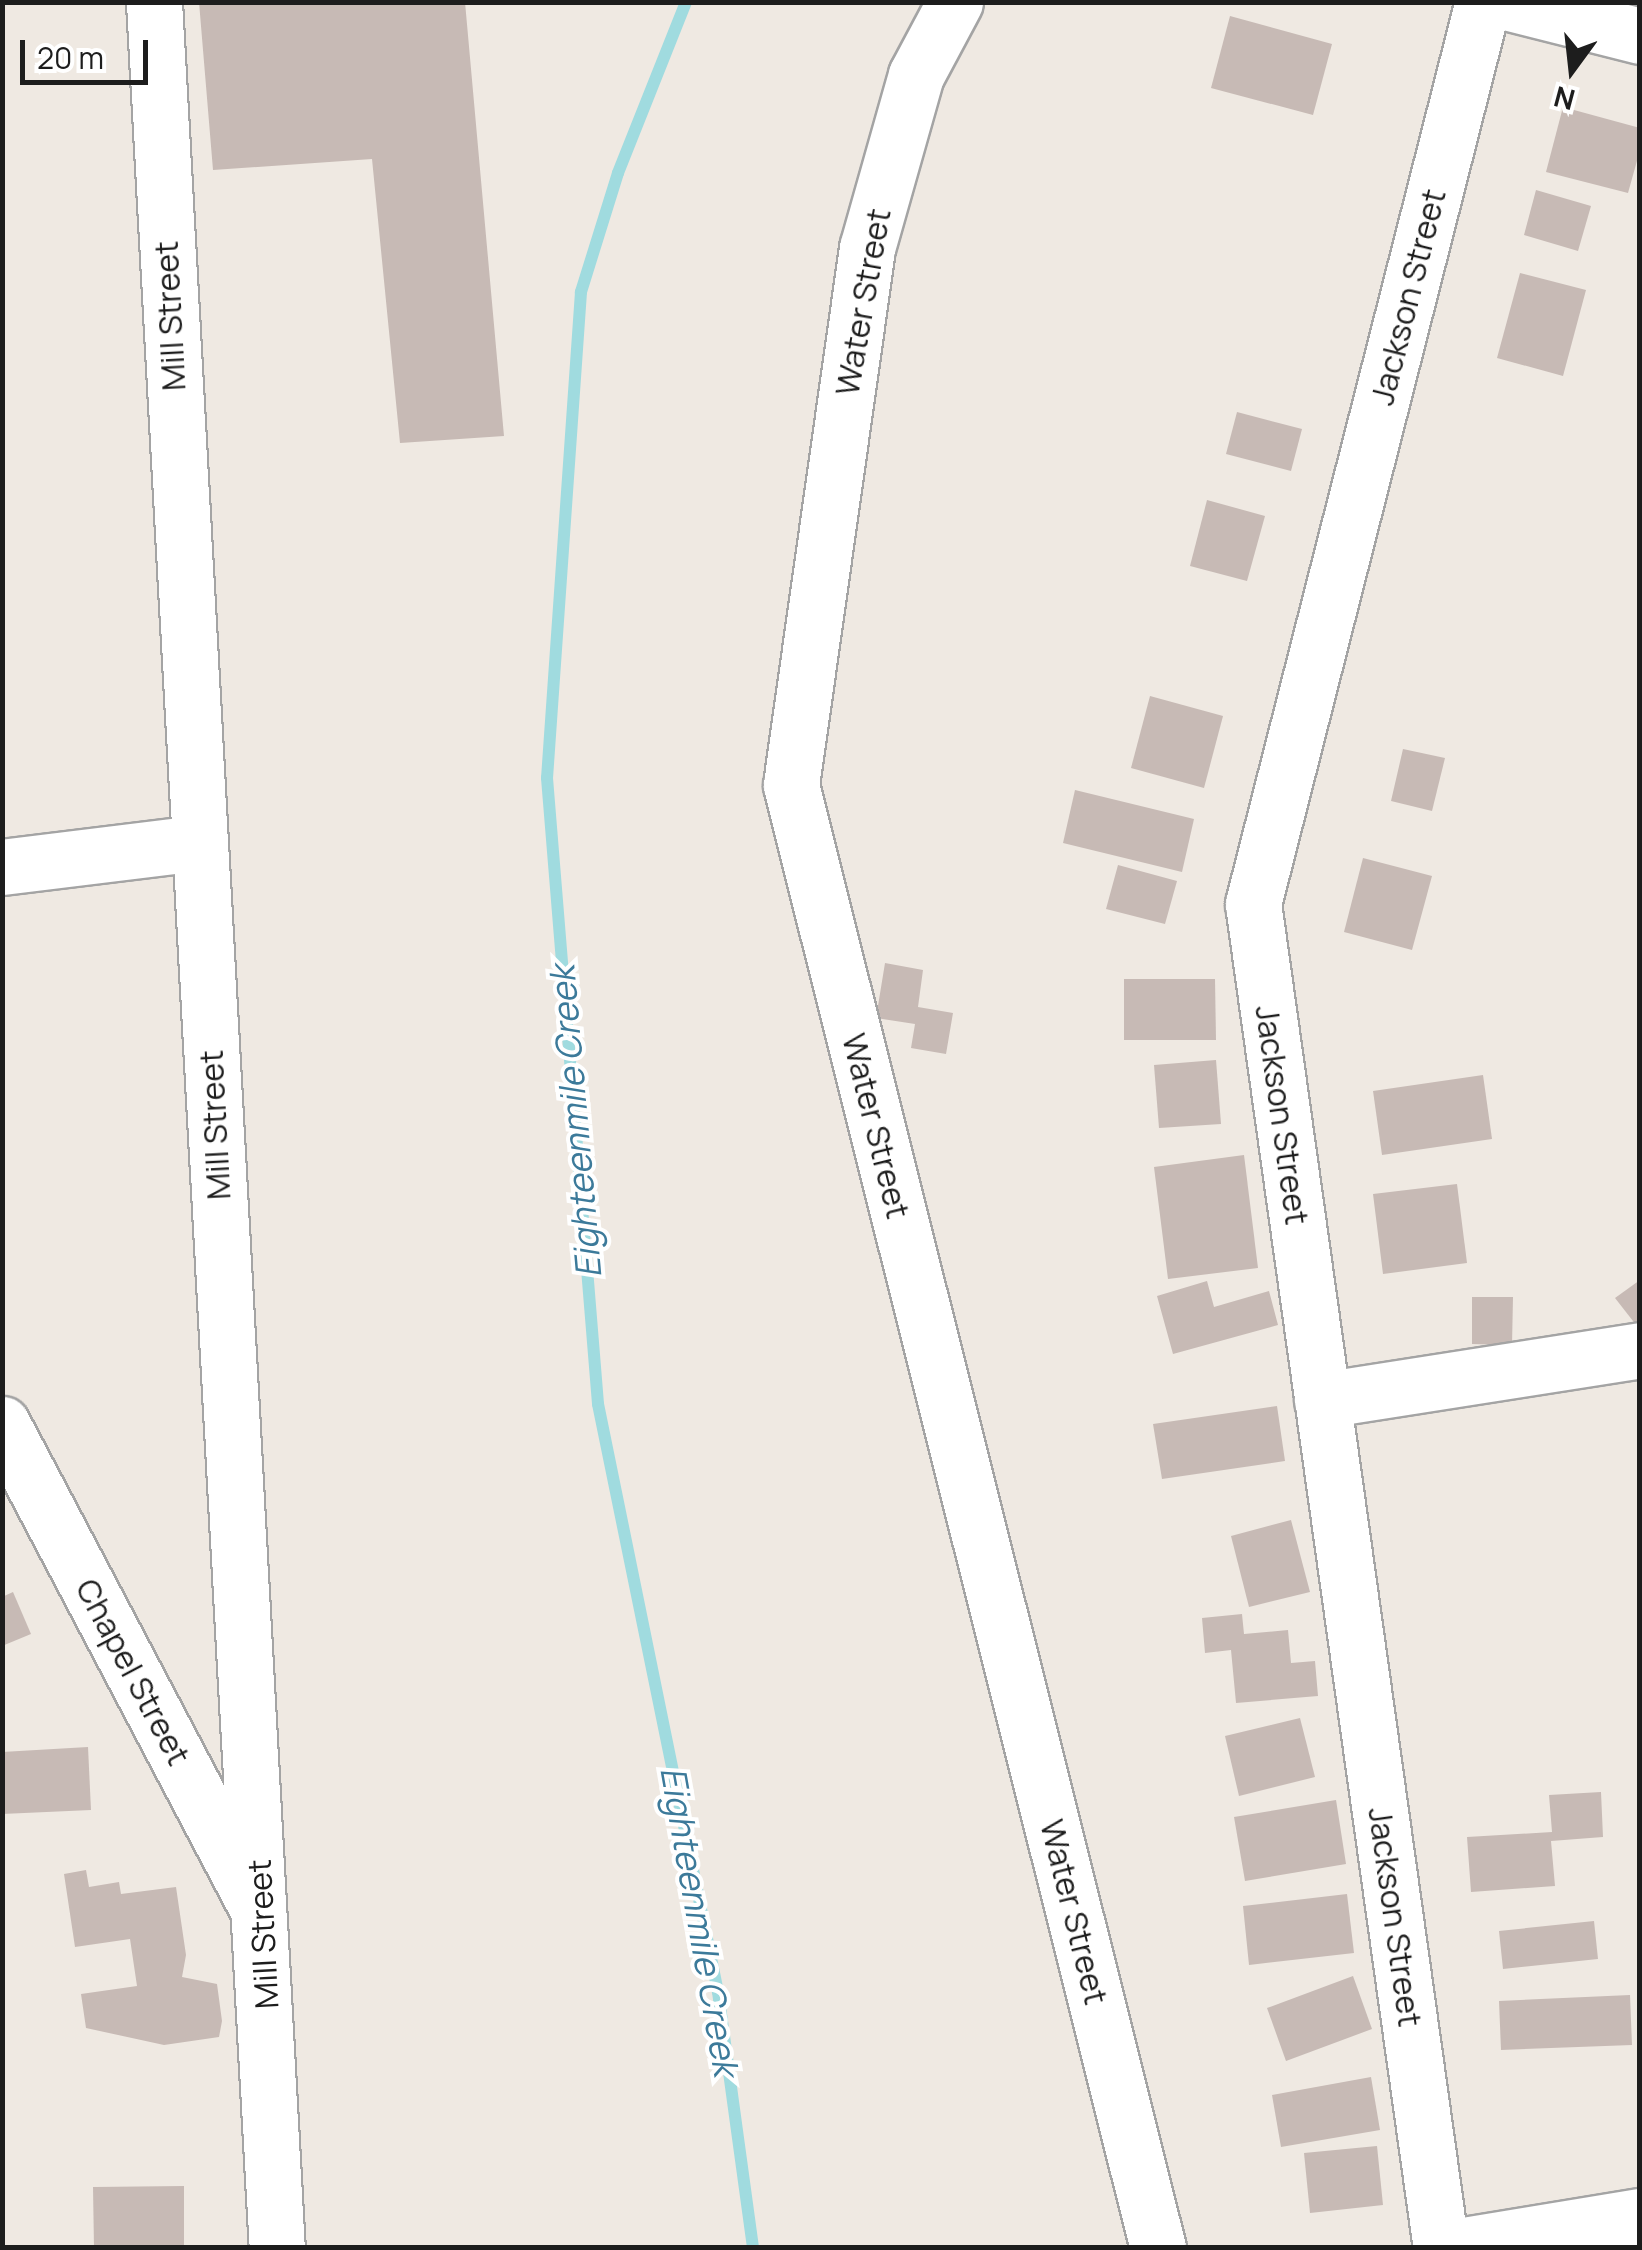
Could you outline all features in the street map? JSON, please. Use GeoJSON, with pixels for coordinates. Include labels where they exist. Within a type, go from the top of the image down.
{"type":"FeatureCollection","features":[{"type":"Feature","properties":{"kind":"street","name":"Mill Street"},"geometry":{"type":"LineString","coordinates":[[154,2],[198,843],[262,1919],[277,2248]]}},
{"type":"Feature","properties":{"kind":"street","name":"Water Street"},"geometry":{"type":"LineString","coordinates":[[955,2],[916,75],[867,248],[790,785],[1158,2248]]}},
{"type":"Feature","properties":{"kind":"street","name":"Jackson Street"},"geometry":{"type":"LineString","coordinates":[[1443,2248],[1253,904],[1483,2]]}},
{"type":"Feature","properties":{"kind":"street"},"geometry":{"type":"LineString","coordinates":[[1506,2],[1640,36]]}},
{"type":"Feature","properties":{"kind":"street"},"geometry":{"type":"LineString","coordinates":[[2,867],[198,843]]}},
{"type":"Feature","properties":{"kind":"street"},"geometry":{"type":"LineString","coordinates":[[1322,1400],[1640,1350]]}},
{"type":"Feature","properties":{"kind":"street","name":"Chapel Street"},"geometry":{"type":"LineString","coordinates":[[2,1424],[262,1919]]}},
{"type":"Feature","properties":{"kind":"street"},"geometry":{"type":"LineString","coordinates":[[1443,2248],[1640,2216]]}},
{"type":"Feature","properties":{"kind":"building"},"geometry":{"type":"Polygon","coordinates":[[[199,2],[465,2],[504,436],[400,443],[372,159],[213,170],[199,2]]]}},
{"type":"Feature","properties":{"kind":"building"},"geometry":{"type":"Polygon","coordinates":[[[1230,16],[1332,44],[1313,115],[1211,88],[1230,16]]]}},
{"type":"Feature","properties":{"kind":"building"},"geometry":{"type":"Polygon","coordinates":[[[1563,107],[1640,128],[1640,150],[1628,193],[1546,172],[1563,107]]]}},
{"type":"Feature","properties":{"kind":"building"},"geometry":{"type":"Polygon","coordinates":[[[1536,190],[1591,206],[1578,251],[1524,235],[1536,190]]]}},
{"type":"Feature","properties":{"kind":"building"},"geometry":{"type":"Polygon","coordinates":[[[1520,273],[1586,290],[1563,376],[1497,358],[1520,273]]]}},
{"type":"Feature","properties":{"kind":"building"},"geometry":{"type":"Polygon","coordinates":[[[1237,412],[1302,429],[1291,471],[1226,454],[1237,412]]]}},
{"type":"Feature","properties":{"kind":"building"},"geometry":{"type":"Polygon","coordinates":[[[1207,500],[1265,516],[1247,581],[1190,566],[1207,500]]]}},
{"type":"Feature","properties":{"kind":"building"},"geometry":{"type":"Polygon","coordinates":[[[1150,696],[1223,716],[1204,788],[1131,768],[1150,696]]]}},
{"type":"Feature","properties":{"kind":"building"},"geometry":{"type":"Polygon","coordinates":[[[1403,749],[1445,758],[1432,811],[1391,801],[1403,749]]]}},
{"type":"Feature","properties":{"kind":"building"},"geometry":{"type":"Polygon","coordinates":[[[1075,790],[1194,819],[1182,872],[1063,843],[1075,790]]]}},
{"type":"Feature","properties":{"kind":"building"},"geometry":{"type":"Polygon","coordinates":[[[1363,858],[1432,876],[1412,950],[1344,932],[1363,858]]]}},
{"type":"Feature","properties":{"kind":"building"},"geometry":{"type":"Polygon","coordinates":[[[1118,865],[1177,881],[1165,924],[1106,909],[1118,865]]]}},
{"type":"Feature","properties":{"kind":"building"},"geometry":{"type":"Polygon","coordinates":[[[885,963],[923,970],[918,1007],[953,1013],[946,1054],[911,1048],[915,1024],[876,1018],[885,963]]]}},
{"type":"Feature","properties":{"kind":"building"},"geometry":{"type":"Polygon","coordinates":[[[1124,979],[1215,979],[1216,1040],[1124,1040],[1124,979]]]}},
{"type":"Feature","properties":{"kind":"building"},"geometry":{"type":"Polygon","coordinates":[[[1216,1060],[1221,1124],[1159,1128],[1154,1065],[1216,1060]]]}},
{"type":"Feature","properties":{"kind":"building"},"geometry":{"type":"Polygon","coordinates":[[[1483,1075],[1492,1139],[1382,1155],[1373,1091],[1483,1075]]]}},
{"type":"Feature","properties":{"kind":"building"},"geometry":{"type":"Polygon","coordinates":[[[1244,1155],[1258,1268],[1168,1279],[1154,1167],[1244,1155]]]}},
{"type":"Feature","properties":{"kind":"building"},"geometry":{"type":"Polygon","coordinates":[[[1457,1184],[1467,1263],[1383,1274],[1373,1194],[1457,1184]]]}},
{"type":"Feature","properties":{"kind":"building"},"geometry":{"type":"Polygon","coordinates":[[[1640,1280],[1640,1330],[1615,1298],[1640,1280]]]}},
{"type":"Feature","properties":{"kind":"building"},"geometry":{"type":"Polygon","coordinates":[[[1207,1281],[1214,1307],[1269,1291],[1278,1325],[1173,1354],[1157,1296],[1207,1281]]]}},
{"type":"Feature","properties":{"kind":"building"},"geometry":{"type":"Polygon","coordinates":[[[1472,1297],[1513,1297],[1512,1345],[1472,1344],[1472,1297]]]}},
{"type":"Feature","properties":{"kind":"building"},"geometry":{"type":"Polygon","coordinates":[[[1277,1406],[1285,1461],[1162,1479],[1153,1424],[1277,1406]]]}},
{"type":"Feature","properties":{"kind":"building"},"geometry":{"type":"Polygon","coordinates":[[[1291,1520],[1310,1592],[1249,1607],[1231,1536],[1291,1520]]]}},
{"type":"Feature","properties":{"kind":"building"},"geometry":{"type":"Polygon","coordinates":[[[13,1592],[31,1634],[2,1646],[2,1597],[13,1592]]]}},
{"type":"Feature","properties":{"kind":"building"},"geometry":{"type":"Polygon","coordinates":[[[1242,1614],[1244,1634],[1288,1630],[1291,1663],[1315,1661],[1318,1696],[1236,1703],[1231,1650],[1205,1653],[1202,1618],[1242,1614]]]}},
{"type":"Feature","properties":{"kind":"building"},"geometry":{"type":"Polygon","coordinates":[[[1300,1718],[1315,1777],[1239,1796],[1225,1736],[1300,1718]]]}},
{"type":"Feature","properties":{"kind":"building"},"geometry":{"type":"Polygon","coordinates":[[[88,1747],[91,1810],[2,1814],[2,1752],[88,1747]]]}},
{"type":"Feature","properties":{"kind":"building"},"geometry":{"type":"Polygon","coordinates":[[[1601,1792],[1603,1837],[1551,1841],[1555,1886],[1471,1892],[1467,1837],[1552,1832],[1549,1795],[1601,1792]]]}},
{"type":"Feature","properties":{"kind":"building"},"geometry":{"type":"Polygon","coordinates":[[[1336,1800],[1346,1864],[1245,1881],[1234,1817],[1336,1800]]]}},
{"type":"Feature","properties":{"kind":"building"},"geometry":{"type":"Polygon","coordinates":[[[86,1870],[89,1887],[119,1882],[121,1894],[176,1887],[186,1955],[182,1977],[217,1984],[222,2021],[219,2037],[164,2045],[86,2028],[81,1994],[137,1986],[130,1939],[75,1947],[64,1874],[86,1870]]]}},
{"type":"Feature","properties":{"kind":"building"},"geometry":{"type":"Polygon","coordinates":[[[1347,1894],[1354,1953],[1249,1965],[1243,1906],[1347,1894]]]}},
{"type":"Feature","properties":{"kind":"building"},"geometry":{"type":"Polygon","coordinates":[[[1594,1921],[1598,1959],[1503,1969],[1499,1931],[1594,1921]]]}},
{"type":"Feature","properties":{"kind":"building"},"geometry":{"type":"Polygon","coordinates":[[[1353,1976],[1372,2029],[1286,2061],[1267,2008],[1353,1976]]]}},
{"type":"Feature","properties":{"kind":"building"},"geometry":{"type":"Polygon","coordinates":[[[1630,1995],[1632,2045],[1501,2050],[1499,2001],[1630,1995]]]}},
{"type":"Feature","properties":{"kind":"building"},"geometry":{"type":"Polygon","coordinates":[[[1371,2077],[1380,2130],[1281,2147],[1272,2095],[1371,2077]]]}},
{"type":"Feature","properties":{"kind":"building"},"geometry":{"type":"Polygon","coordinates":[[[1377,2146],[1383,2205],[1310,2213],[1304,2153],[1377,2146]]]}},
{"type":"Feature","properties":{"kind":"building"},"geometry":{"type":"Polygon","coordinates":[[[184,2186],[184,2248],[94,2248],[93,2187],[184,2186]]]}},
{"type":"Feature","properties":{"kind":"waterway","name":"Eighteenmile Creek"},"geometry":{"type":"LineString","coordinates":[[686,2],[618,173],[581,292],[547,778],[598,1404],[718,1992],[753,2248]]}}]}
